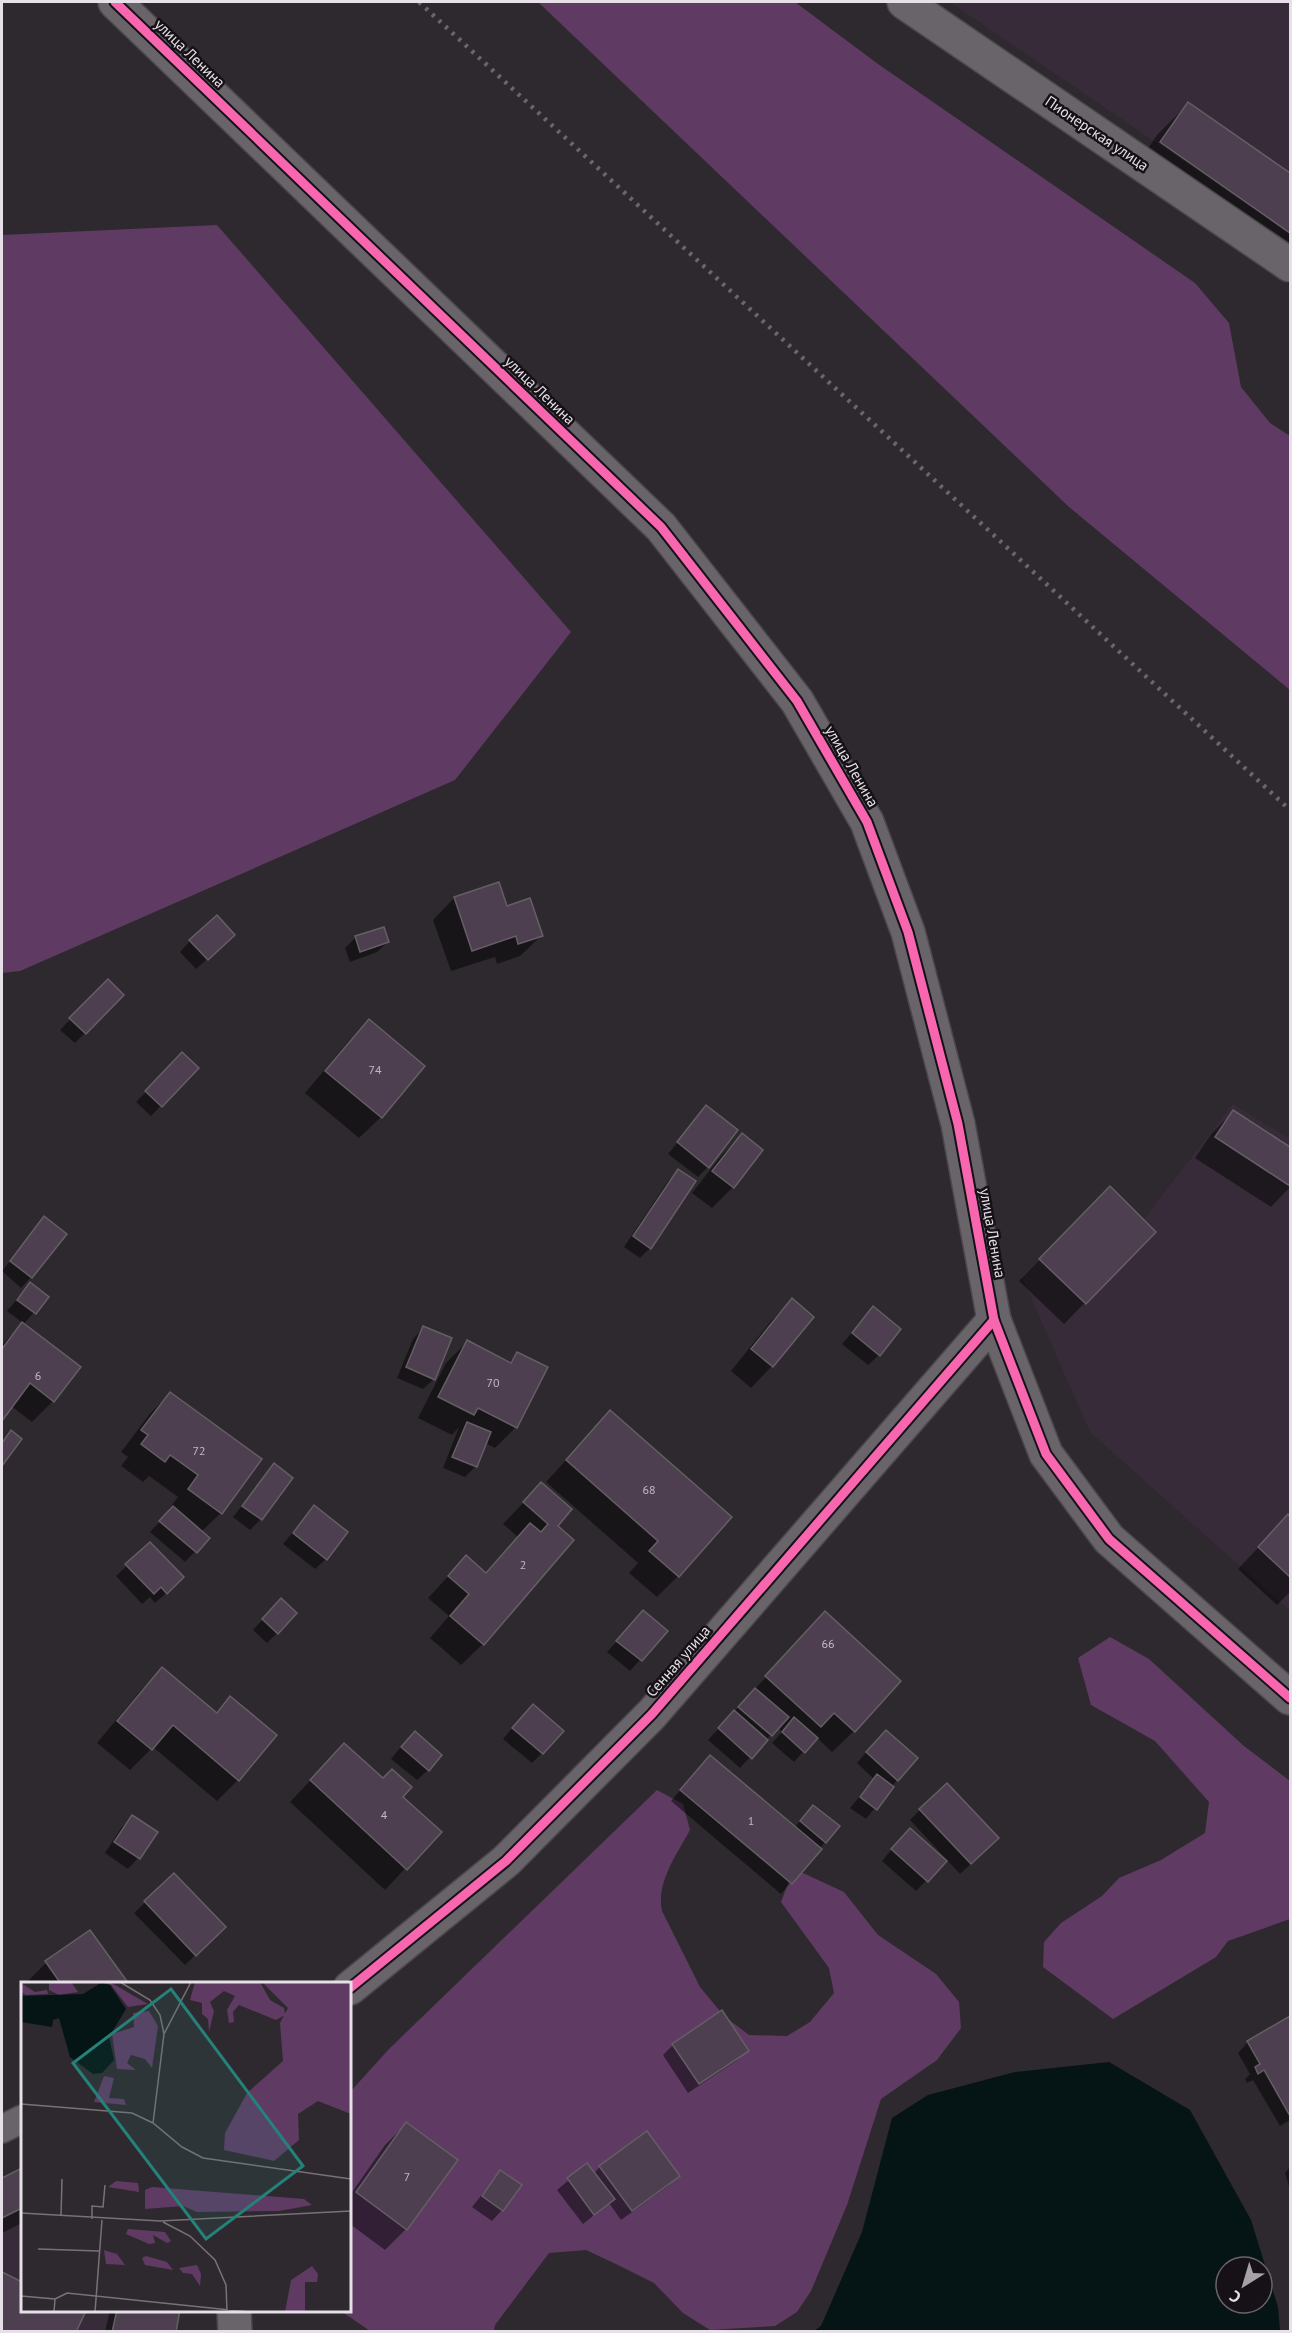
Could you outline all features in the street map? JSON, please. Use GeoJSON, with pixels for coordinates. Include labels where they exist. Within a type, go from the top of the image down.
{"type":"FeatureCollection","features":[{"type":"Feature","properties":{"kind":"street","name":"улица Ленина"},"geometry":{"type":"LineString","coordinates":[[115,2],[661,527],[797,701],[867,822],[908,932],[958,1124],[994,1320],[1046,1454],[1109,1539],[1290,1698]]}},
{"type":"Feature","properties":{"kind":"street","name":"Пионерская улица"},"geometry":{"type":"LineString","coordinates":[[904,2],[1290,265]]}},
{"type":"Feature","properties":{"kind":"street","name":"Сенная улица"},"geometry":{"type":"LineString","coordinates":[[351,1987],[506,1861],[652,1714],[994,1320]]}},
{"type":"Feature","properties":{"kind":"street"},"geometry":{"type":"LineString","coordinates":[[234,2312],[235,2331]]}},
{"type":"Feature","properties":{"kind":"lane"},"geometry":{"type":"LineString","coordinates":[[2,2129],[21,2120]]}},
{"type":"Feature","properties":{"kind":"shaded area"},"geometry":{"type":"Polygon","coordinates":[[[538,2],[795,2],[878,64],[1195,283],[1229,323],[1241,387],[1270,423],[1290,436],[1290,690],[1069,507],[538,2]]]}},
{"type":"Feature","properties":{"kind":"shaded area"},"geometry":{"type":"Polygon","coordinates":[[[950,2],[1290,2],[1290,234],[950,2]]]}},
{"type":"Feature","properties":{"kind":"shaded area"},"geometry":{"type":"Polygon","coordinates":[[[217,225],[571,632],[455,780],[20,971],[2,973],[2,235],[217,225]]]}},
{"type":"Feature","properties":{"kind":"shaded area"},"geometry":{"type":"Polygon","coordinates":[[[1233,1104],[1290,1139],[1290,1611],[1090,1432],[1022,1277],[1110,1186],[1144,1219],[1233,1104]]]}},
{"type":"Feature","properties":{"kind":"shaded area"},"geometry":{"type":"Polygon","coordinates":[[[1110,1637],[1149,1659],[1244,1746],[1290,1781],[1290,1919],[1228,1941],[1216,1957],[1113,2019],[1043,1967],[1044,1942],[1061,1923],[1102,1896],[1119,1878],[1161,1860],[1205,1833],[1209,1802],[1155,1741],[1091,1705],[1078,1658],[1110,1637]]]}},
{"type":"Feature","properties":{"kind":"shaded area"},"geometry":{"type":"Polygon","coordinates":[[[657,1790],[683,1804],[690,1830],[665,1879],[662,1889],[662,1911],[700,1987],[724,2016],[749,2035],[787,2036],[810,2022],[834,1993],[829,1968],[781,1902],[791,1876],[803,1873],[844,1892],[878,1935],[936,1974],[959,2002],[961,2028],[937,2060],[881,2099],[847,2205],[811,2291],[797,2312],[775,2326],[710,2330],[683,2313],[654,2283],[586,2250],[549,2253],[495,2325],[494,2331],[370,2331],[342,2312],[351,2312],[351,2091],[389,2049],[657,1790]]]}},
{"type":"Feature","properties":{"kind":"shaded area"},"geometry":{"type":"Polygon","coordinates":[[[1109,2062],[1190,2110],[1251,2220],[1262,2255],[1214,2255],[1214,2315],[1274,2315],[1274,2294],[1278,2307],[1280,2331],[814,2331],[821,2326],[862,2232],[892,2118],[928,2095],[1015,2072],[1109,2062]]]}},
{"type":"Feature","properties":{"kind":"shaded area"},"geometry":{"type":"Polygon","coordinates":[[[21,2168],[21,2312],[179,2312],[173,2331],[2,2331],[2,2178],[21,2168]]]}},
{"type":"Feature","properties":{"kind":"building"},"geometry":{"type":"Polygon","coordinates":[[[1188,102],[1290,173],[1290,233],[1160,142],[1188,102]]]}},
{"type":"Feature","properties":{"kind":"building"},"geometry":{"type":"Polygon","coordinates":[[[499,882],[507,906],[530,898],[543,936],[518,944],[516,936],[472,951],[454,897],[499,882]]]}},
{"type":"Feature","properties":{"kind":"building"},"geometry":{"type":"Polygon","coordinates":[[[217,915],[235,935],[208,960],[189,940],[217,915]]]}},
{"type":"Feature","properties":{"kind":"building"},"geometry":{"type":"Polygon","coordinates":[[[384,927],[389,942],[360,952],[355,936],[384,927]]]}},
{"type":"Feature","properties":{"kind":"building"},"geometry":{"type":"Polygon","coordinates":[[[108,979],[124,995],[86,1034],[69,1018],[108,979]]]}},
{"type":"Feature","properties":{"kind":"building"},"geometry":{"type":"Polygon","coordinates":[[[369,1019],[425,1066],[382,1118],[325,1071],[369,1019]]]}},
{"type":"Feature","properties":{"kind":"building"},"geometry":{"type":"Polygon","coordinates":[[[182,1052],[199,1068],[162,1107],[145,1091],[182,1052]]]}},
{"type":"Feature","properties":{"kind":"building"},"geometry":{"type":"Polygon","coordinates":[[[706,1105],[738,1130],[709,1168],[677,1142],[706,1105]]]}},
{"type":"Feature","properties":{"kind":"building"},"geometry":{"type":"Polygon","coordinates":[[[1233,1110],[1290,1147],[1290,1186],[1215,1137],[1233,1110]]]}},
{"type":"Feature","properties":{"kind":"building"},"geometry":{"type":"Polygon","coordinates":[[[742,1133],[763,1150],[734,1188],[712,1171],[742,1133]]]}},
{"type":"Feature","properties":{"kind":"building"},"geometry":{"type":"Polygon","coordinates":[[[678,1169],[696,1181],[651,1249],[633,1236],[678,1169]]]}},
{"type":"Feature","properties":{"kind":"building"},"geometry":{"type":"Polygon","coordinates":[[[1110,1186],[1156,1232],[1086,1304],[1039,1259],[1110,1186]]]}},
{"type":"Feature","properties":{"kind":"building"},"geometry":{"type":"Polygon","coordinates":[[[44,1216],[67,1234],[32,1278],[10,1261],[44,1216]]]}},
{"type":"Feature","properties":{"kind":"building"},"geometry":{"type":"Polygon","coordinates":[[[30,1282],[49,1297],[36,1314],[17,1300],[30,1282]]]}},
{"type":"Feature","properties":{"kind":"building"},"geometry":{"type":"Polygon","coordinates":[[[792,1298],[814,1317],[773,1367],[751,1349],[792,1298]]]}},
{"type":"Feature","properties":{"kind":"building"},"geometry":{"type":"Polygon","coordinates":[[[873,1306],[901,1329],[880,1356],[852,1333],[873,1306]]]}},
{"type":"Feature","properties":{"kind":"building"},"geometry":{"type":"Polygon","coordinates":[[[22,1322],[81,1367],[54,1402],[30,1383],[2,1421],[2,1349],[22,1322]]]}},
{"type":"Feature","properties":{"kind":"building"},"geometry":{"type":"Polygon","coordinates":[[[423,1326],[452,1338],[435,1380],[406,1367],[423,1326]]]}},
{"type":"Feature","properties":{"kind":"building"},"geometry":{"type":"Polygon","coordinates":[[[467,1340],[511,1363],[517,1352],[548,1367],[517,1428],[478,1408],[474,1415],[438,1397],[467,1340]]]}},
{"type":"Feature","properties":{"kind":"building"},"geometry":{"type":"Polygon","coordinates":[[[170,1392],[262,1459],[222,1514],[188,1489],[198,1475],[170,1455],[165,1462],[141,1444],[148,1435],[141,1430],[170,1392]]]}},
{"type":"Feature","properties":{"kind":"building"},"geometry":{"type":"Polygon","coordinates":[[[610,1410],[732,1517],[679,1577],[649,1551],[658,1541],[566,1460],[610,1410]]]}},
{"type":"Feature","properties":{"kind":"building"},"geometry":{"type":"Polygon","coordinates":[[[467,1422],[491,1432],[477,1467],[452,1457],[467,1422]]]}},
{"type":"Feature","properties":{"kind":"building"},"geometry":{"type":"Polygon","coordinates":[[[11,1430],[22,1439],[2,1466],[2,1443],[11,1430]]]}},
{"type":"Feature","properties":{"kind":"building"},"geometry":{"type":"Polygon","coordinates":[[[274,1463],[293,1478],[262,1520],[242,1506],[274,1463]]]}},
{"type":"Feature","properties":{"kind":"building"},"geometry":{"type":"Polygon","coordinates":[[[541,1482],[572,1509],[558,1526],[574,1540],[484,1645],[450,1616],[469,1594],[448,1576],[466,1555],[486,1573],[530,1523],[541,1532],[548,1524],[523,1502],[541,1482]]]}},
{"type":"Feature","properties":{"kind":"building"},"geometry":{"type":"Polygon","coordinates":[[[314,1505],[348,1532],[327,1560],[293,1533],[314,1505]]]}},
{"type":"Feature","properties":{"kind":"building"},"geometry":{"type":"Polygon","coordinates":[[[173,1506],[210,1538],[197,1553],[159,1521],[173,1506]]]}},
{"type":"Feature","properties":{"kind":"building"},"geometry":{"type":"Polygon","coordinates":[[[1288,1514],[1290,1517],[1290,1577],[1258,1547],[1288,1514]]]}},
{"type":"Feature","properties":{"kind":"building"},"geometry":{"type":"Polygon","coordinates":[[[150,1542],[184,1577],[167,1594],[161,1587],[154,1594],[125,1564],[150,1542]]]}},
{"type":"Feature","properties":{"kind":"building"},"geometry":{"type":"Polygon","coordinates":[[[281,1598],[297,1613],[278,1634],[262,1619],[281,1598]]]}},
{"type":"Feature","properties":{"kind":"building"},"geometry":{"type":"Polygon","coordinates":[[[643,1610],[668,1631],[642,1661],[616,1641],[643,1610]]]}},
{"type":"Feature","properties":{"kind":"building"},"geometry":{"type":"Polygon","coordinates":[[[825,1611],[901,1681],[855,1732],[834,1713],[821,1727],[765,1676],[825,1611]]]}},
{"type":"Feature","properties":{"kind":"building"},"geometry":{"type":"Polygon","coordinates":[[[162,1667],[217,1713],[230,1696],[277,1735],[239,1781],[173,1725],[152,1750],[117,1721],[162,1667]]]}},
{"type":"Feature","properties":{"kind":"building"},"geometry":{"type":"Polygon","coordinates":[[[755,1688],[789,1717],[772,1736],[738,1707],[755,1688]]]}},
{"type":"Feature","properties":{"kind":"building"},"geometry":{"type":"Polygon","coordinates":[[[533,1704],[564,1731],[543,1754],[512,1728],[533,1704]]]}},
{"type":"Feature","properties":{"kind":"building"},"geometry":{"type":"Polygon","coordinates":[[[734,1710],[768,1740],[752,1759],[718,1728],[734,1710]]]}},
{"type":"Feature","properties":{"kind":"building"},"geometry":{"type":"Polygon","coordinates":[[[794,1717],[818,1738],[805,1753],[782,1732],[794,1717]]]}},
{"type":"Feature","properties":{"kind":"building"},"geometry":{"type":"Polygon","coordinates":[[[886,1730],[918,1758],[898,1781],[866,1752],[886,1730]]]}},
{"type":"Feature","properties":{"kind":"building"},"geometry":{"type":"Polygon","coordinates":[[[415,1731],[442,1755],[429,1771],[401,1747],[415,1731]]]}},
{"type":"Feature","properties":{"kind":"building"},"geometry":{"type":"Polygon","coordinates":[[[344,1743],[383,1778],[392,1769],[412,1787],[403,1797],[442,1832],[407,1870],[310,1780],[344,1743]]]}},
{"type":"Feature","properties":{"kind":"building"},"geometry":{"type":"Polygon","coordinates":[[[710,1755],[822,1849],[792,1884],[680,1790],[710,1755]]]}},
{"type":"Feature","properties":{"kind":"building"},"geometry":{"type":"Polygon","coordinates":[[[877,1774],[894,1787],[877,1810],[860,1797],[877,1774]]]}},
{"type":"Feature","properties":{"kind":"building"},"geometry":{"type":"Polygon","coordinates":[[[947,1783],[999,1838],[971,1864],[919,1809],[947,1783]]]}},
{"type":"Feature","properties":{"kind":"building"},"geometry":{"type":"Polygon","coordinates":[[[813,1805],[840,1826],[826,1843],[800,1821],[813,1805]]]}},
{"type":"Feature","properties":{"kind":"building"},"geometry":{"type":"Polygon","coordinates":[[[132,1815],[158,1832],[140,1859],[114,1842],[132,1815]]]}},
{"type":"Feature","properties":{"kind":"building"},"geometry":{"type":"Polygon","coordinates":[[[910,1828],[947,1861],[928,1882],[891,1849],[910,1828]]]}},
{"type":"Feature","properties":{"kind":"building"},"geometry":{"type":"Polygon","coordinates":[[[174,1873],[226,1927],[196,1956],[144,1901],[174,1873]]]}},
{"type":"Feature","properties":{"kind":"building"},"geometry":{"type":"Polygon","coordinates":[[[90,1930],[128,1982],[60,1982],[45,1961],[90,1930]]]}},
{"type":"Feature","properties":{"kind":"building"},"geometry":{"type":"Polygon","coordinates":[[[722,2010],[749,2051],[699,2084],[672,2044],[722,2010]]]}},
{"type":"Feature","properties":{"kind":"building"},"geometry":{"type":"Polygon","coordinates":[[[1290,2016],[1290,2116],[1264,2070],[1258,2074],[1255,2067],[1260,2064],[1247,2041],[1290,2016]]]}},
{"type":"Feature","properties":{"kind":"building"},"geometry":{"type":"Polygon","coordinates":[[[406,2122],[458,2160],[407,2230],[356,2192],[406,2122]]]}},
{"type":"Feature","properties":{"kind":"building"},"geometry":{"type":"Polygon","coordinates":[[[647,2131],[680,2176],[632,2211],[599,2166],[647,2131]]]}},
{"type":"Feature","properties":{"kind":"building"},"geometry":{"type":"Polygon","coordinates":[[[587,2163],[615,2199],[594,2215],[567,2178],[587,2163]]]}},
{"type":"Feature","properties":{"kind":"building"},"geometry":{"type":"Polygon","coordinates":[[[21,2168],[21,2208],[2,2218],[2,2178],[21,2168]]]}},
{"type":"Feature","properties":{"kind":"building"},"geometry":{"type":"Polygon","coordinates":[[[500,2170],[522,2185],[503,2211],[482,2196],[500,2170]]]}},
{"type":"Feature","properties":{"kind":"building"},"geometry":{"type":"Polygon","coordinates":[[[2,2272],[21,2282],[21,2312],[85,2313],[76,2332],[2,2332],[2,2272]]]}},
{"type":"Feature","properties":{"kind":"building"},"geometry":{"type":"Polygon","coordinates":[[[117,2312],[180,2312],[176,2332],[112,2332],[117,2312]]]}},
{"type":"Feature","properties":{"kind":"railway"},"geometry":{"type":"LineString","coordinates":[[419,2],[1290,810]]}},
{"type":"Feature","properties":{"kind":"cycle path"},"geometry":{"type":"LineString","coordinates":[[115,2],[661,527],[797,701],[867,822],[908,932],[958,1124],[994,1320],[1046,1454],[1109,1539],[1290,1698]]}},
{"type":"Feature","properties":{"kind":"cycle path"},"geometry":{"type":"LineString","coordinates":[[351,1987],[506,1861],[652,1714],[994,1320]]}}]}
